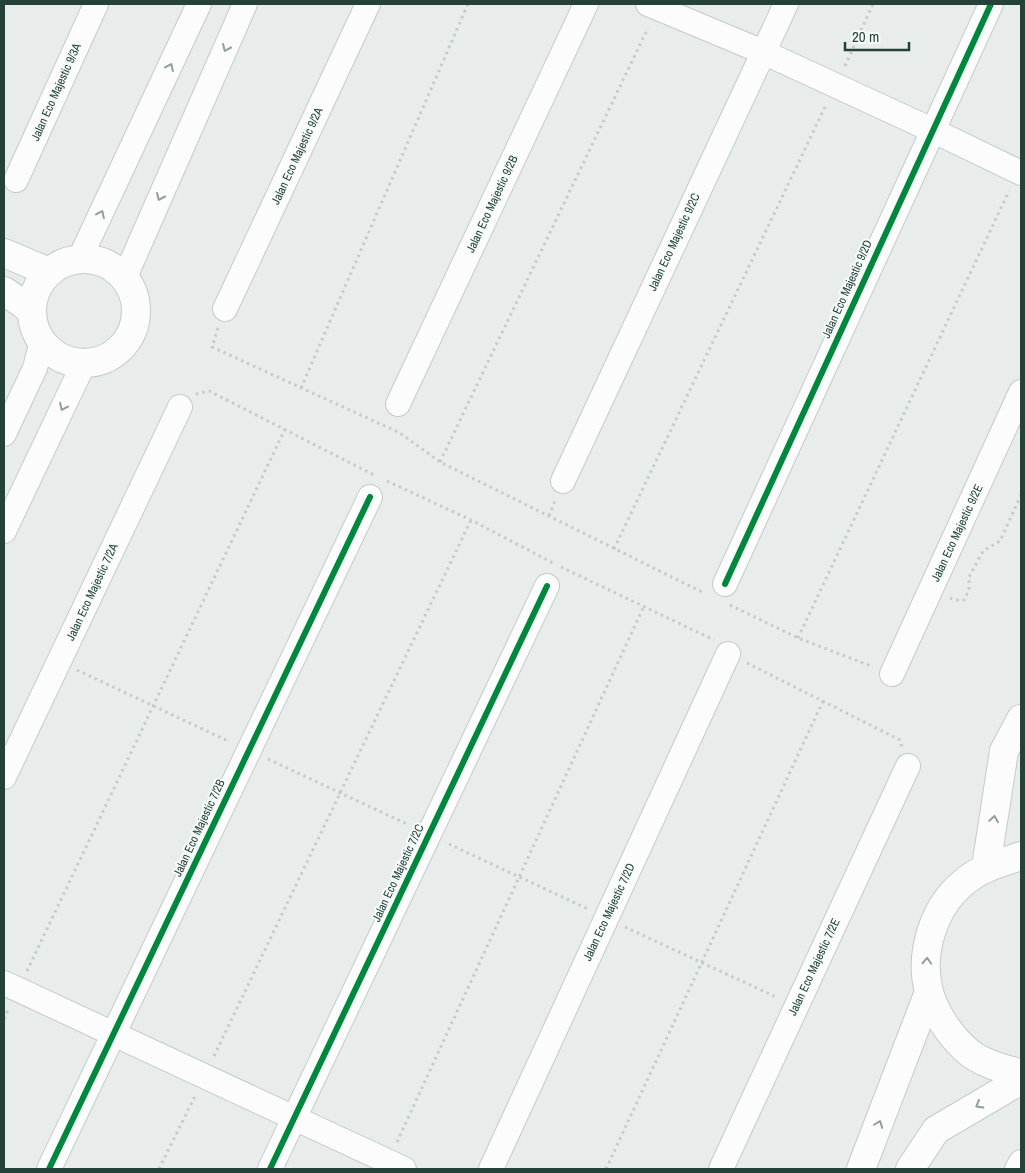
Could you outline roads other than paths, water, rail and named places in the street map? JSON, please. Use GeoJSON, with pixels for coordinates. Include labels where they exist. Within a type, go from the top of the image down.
{"type":"FeatureCollection","features":[{"type":"Feature","properties":{"kind":"street","name":"Jalan Eco Majestic 9/3A"},"geometry":{"type":"LineString","coordinates":[[16,180],[96,4]]}},
{"type":"Feature","properties":{"kind":"street"},"geometry":{"type":"LineString","coordinates":[[80,258],[199,4]]}},
{"type":"Feature","properties":{"kind":"street"},"geometry":{"type":"LineString","coordinates":[[125,277],[245,4]]}},
{"type":"Feature","properties":{"kind":"street","name":"Jalan Eco Majestic 9/2A"},"geometry":{"type":"LineString","coordinates":[[226,309],[368,4]]}},
{"type":"Feature","properties":{"kind":"street","name":"Jalan Eco Majestic 9/2B"},"geometry":{"type":"LineString","coordinates":[[398,404],[586,4]]}},
{"type":"Feature","properties":{"kind":"street","name":"Jalan Eco Majestic 9/2C"},"geometry":{"type":"LineString","coordinates":[[564,481],[786,4]]}},
{"type":"Feature","properties":{"kind":"street","name":"Jalan Eco Majestic 9/2D"},"geometry":{"type":"LineString","coordinates":[[721,595],[990,4]]}},
{"type":"Feature","properties":{"kind":"street"},"geometry":{"type":"LineString","coordinates":[[653,6],[763,52],[1020,173]]}},
{"type":"Feature","properties":{"kind":"street"},"geometry":{"type":"LineString","coordinates":[[4,253],[49,272]]}},
{"type":"Feature","properties":{"kind":"street"},"geometry":{"type":"LineString","coordinates":[[80,258],[97,260],[112,266],[125,277],[133,292],[137,309],[135,326],[127,341],[115,353],[100,361],[69,362],[56,356],[42,341],[33,325],[32,312],[34,297],[40,284],[49,272],[64,262],[80,258]]}},
{"type":"Feature","properties":{"kind":"street"},"geometry":{"type":"LineString","coordinates":[[4,291],[32,312]]}},
{"type":"Feature","properties":{"kind":"street"},"geometry":{"type":"LineString","coordinates":[[4,434],[35,368],[42,341]]}},
{"type":"Feature","properties":{"kind":"street"},"geometry":{"type":"LineString","coordinates":[[4,531],[84,363]]}},
{"type":"Feature","properties":{"kind":"street","name":"Jalan Eco Majestic 9/2E"},"geometry":{"type":"LineString","coordinates":[[892,674],[1021,392]]}},
{"type":"Feature","properties":{"kind":"street","name":"Jalan Eco Majestic 7/2A"},"geometry":{"type":"LineString","coordinates":[[4,777],[180,407]]}},
{"type":"Feature","properties":{"kind":"street","name":"Jalan Eco Majestic 7/2B"},"geometry":{"type":"LineString","coordinates":[[50,1169],[370,497]]}},
{"type":"Feature","properties":{"kind":"street","name":"Jalan Eco Majestic 7/2C"},"geometry":{"type":"LineString","coordinates":[[270,1169],[546,586]]}},
{"type":"Feature","properties":{"kind":"street","name":"Jalan Eco Majestic 7/2D"},"geometry":{"type":"LineString","coordinates":[[491,1169],[728,654]]}},
{"type":"Feature","properties":{"kind":"street"},"geometry":{"type":"LineString","coordinates":[[986,867],[1004,751],[1021,718]]}},
{"type":"Feature","properties":{"kind":"street","name":"Jalan Eco Majestic 7/2E"},"geometry":{"type":"LineString","coordinates":[[721,1169],[908,766]]}},
{"type":"Feature","properties":{"kind":"street"},"geometry":{"type":"LineString","coordinates":[[1021,856],[986,867],[962,884],[943,907],[931,934],[926,963],[929,992],[943,1024],[966,1051],[997,1068],[1021,1073]]}},
{"type":"Feature","properties":{"kind":"street"},"geometry":{"type":"LineString","coordinates":[[11,986],[396,1165]]}},
{"type":"Feature","properties":{"kind":"street"},"geometry":{"type":"LineString","coordinates":[[861,1169],[929,992]]}},
{"type":"Feature","properties":{"kind":"street"},"geometry":{"type":"LineString","coordinates":[[910,1169],[936,1130],[1021,1080]]}},
{"type":"Feature","properties":{"kind":"street"},"geometry":{"type":"LineString","coordinates":[[1017,1169],[1021,1162]]}}]}
